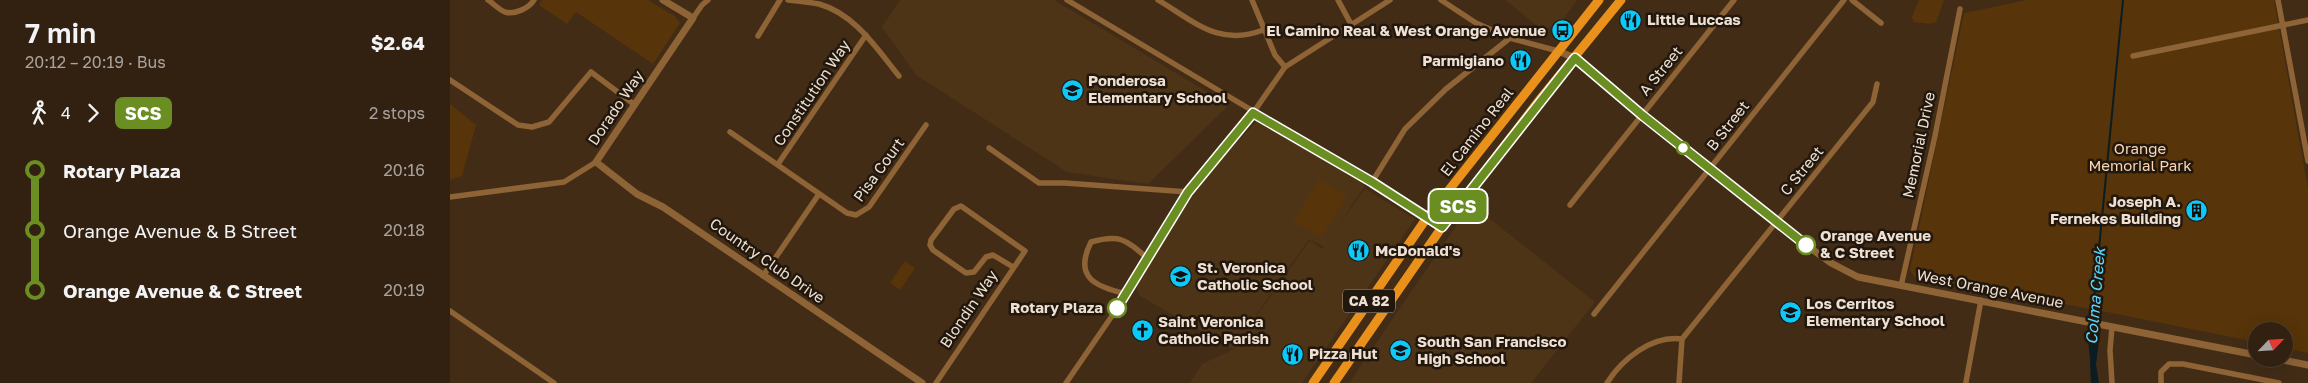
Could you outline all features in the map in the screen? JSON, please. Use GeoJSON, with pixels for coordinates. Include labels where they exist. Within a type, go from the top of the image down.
{"type":"FeatureCollection","features":[{"type":"Feature","properties":{"kind":"main road","name":"El Camino Real"},"geometry":{"type":"LineString","coordinates":[[1313,383],[1426,219],[1599,0]]}},
{"type":"Feature","properties":{"kind":"main road","name":"El Camino Real"},"geometry":{"type":"LineString","coordinates":[[1334,383],[1442,227],[1621,0]]}},
{"type":"Feature","properties":{"kind":"street"},"geometry":{"type":"LineString","coordinates":[[488,0],[505,12],[518,11],[530,5],[534,0]]}},
{"type":"Feature","properties":{"kind":"street"},"geometry":{"type":"LineString","coordinates":[[663,0],[693,18],[702,4],[708,0]]}},
{"type":"Feature","properties":{"kind":"street"},"geometry":{"type":"LineString","coordinates":[[758,36],[780,0]]}},
{"type":"Feature","properties":{"kind":"street"},"geometry":{"type":"LineString","coordinates":[[788,0],[819,4],[844,16],[866,36],[899,76]]}},
{"type":"Feature","properties":{"kind":"street"},"geometry":{"type":"LineString","coordinates":[[1067,0],[1253,113],[1372,182],[1426,219],[1442,227]]}},
{"type":"Feature","properties":{"kind":"street"},"geometry":{"type":"LineString","coordinates":[[1158,0],[1217,34],[1231,37],[1243,36],[1263,30]]}},
{"type":"Feature","properties":{"kind":"street"},"geometry":{"type":"LineString","coordinates":[[1252,0],[1275,55],[1285,67]]}},
{"type":"Feature","properties":{"kind":"street"},"geometry":{"type":"LineString","coordinates":[[1338,0],[1352,24]]}},
{"type":"Feature","properties":{"kind":"street"},"geometry":{"type":"LineString","coordinates":[[1066,383],[1127,294],[1146,257],[1188,192],[1253,113],[1285,67],[1390,0]]}},
{"type":"Feature","properties":{"kind":"street","name":"West Orange Avenue"},"geometry":{"type":"LineString","coordinates":[[1441,0],[1476,23],[1510,38],[1558,51],[1575,58],[1642,115],[1777,222],[1809,247],[1850,274],[1873,281],[1981,300],[2248,352]]}},
{"type":"Feature","properties":{"kind":"street","name":"A Street"},"geometry":{"type":"LineString","coordinates":[[1570,205],[1734,0]]}},
{"type":"Feature","properties":{"kind":"street","name":"B Street"},"geometry":{"type":"LineString","coordinates":[[1594,314],[1844,0]]}},
{"type":"Feature","properties":{"kind":"street"},"geometry":{"type":"LineString","coordinates":[[1852,0],[1881,23]]}},
{"type":"Feature","properties":{"kind":"street"},"geometry":{"type":"LineString","coordinates":[[2278,0],[2308,161]]}},
{"type":"Feature","properties":{"kind":"street","name":"Memorial Drive"},"geometry":{"type":"LineString","coordinates":[[1901,286],[1935,136],[1960,9]]}},
{"type":"Feature","properties":{"kind":"street","name":"Dorado Way"},"geometry":{"type":"LineString","coordinates":[[450,197],[564,182],[596,162],[693,18]]}},
{"type":"Feature","properties":{"kind":"street"},"geometry":{"type":"LineString","coordinates":[[2133,56],[2308,20]]}},
{"type":"Feature","properties":{"kind":"street","name":"Constitution Way"},"geometry":{"type":"LineString","coordinates":[[778,164],[866,36]]}},
{"type":"Feature","properties":{"kind":"street"},"geometry":{"type":"LineString","coordinates":[[1372,182],[1405,129],[1446,90],[1510,38]]}},
{"type":"Feature","properties":{"kind":"street"},"geometry":{"type":"LineString","coordinates":[[450,80],[518,125],[532,127],[549,122],[591,72],[635,105]]}},
{"type":"Feature","properties":{"kind":"street","name":"C Street"},"geometry":{"type":"LineString","coordinates":[[1682,339],[1873,102],[1877,84]]}},
{"type":"Feature","properties":{"kind":"street","name":"Pisa Court"},"geometry":{"type":"LineString","coordinates":[[730,132],[851,215],[866,211],[926,125]]}},
{"type":"Feature","properties":{"kind":"street"},"geometry":{"type":"LineString","coordinates":[[989,148],[1039,183],[1065,182],[1188,192]]}},
{"type":"Feature","properties":{"kind":"street","name":"Country Club Drive"},"geometry":{"type":"LineString","coordinates":[[596,162],[637,194],[663,207],[922,383]]}},
{"type":"Feature","properties":{"kind":"street"},"geometry":{"type":"LineString","coordinates":[[763,276],[819,194]]}},
{"type":"Feature","properties":{"kind":"street","name":"Blondin Way"},"geometry":{"type":"LineString","coordinates":[[936,383],[1025,251],[961,206],[954,209],[930,242],[933,250],[966,273],[974,272],[986,257],[993,255],[1013,267]]}},
{"type":"Feature","properties":{"kind":"street"},"geometry":{"type":"LineString","coordinates":[[1127,294],[1102,289],[1092,281],[1083,266],[1085,253],[1091,242],[1108,237],[1124,239],[1146,257]]}},
{"type":"Feature","properties":{"kind":"street"},"geometry":{"type":"LineString","coordinates":[[1965,383],[1981,300]]}},
{"type":"Feature","properties":{"kind":"street"},"geometry":{"type":"LineString","coordinates":[[450,312],[554,383]]}},
{"type":"Feature","properties":{"kind":"street"},"geometry":{"type":"LineString","coordinates":[[2112,327],[2110,350],[2112,383]]}},
{"type":"Feature","properties":{"kind":"street"},"geometry":{"type":"LineString","coordinates":[[1607,383],[1620,365],[1653,342],[1670,337],[1682,339],[1678,383]]}},
{"type":"Feature","properties":{"kind":"street"},"geometry":{"type":"LineString","coordinates":[[2293,362],[2308,364]]}},
{"type":"Feature","properties":{"kind":"street"},"geometry":{"type":"LineString","coordinates":[[2161,383],[2161,372],[2169,364],[2183,364],[2279,383]]}},
{"type":"Feature","properties":{"kind":"shaded area","name":"Ponderosa Elementary School"},"geometry":{"type":"Polygon","coordinates":[[[900,0],[1054,0],[1229,105],[1148,184],[1067,172],[916,75],[882,27],[900,0]]]}},
{"type":"Feature","properties":{"kind":"shaded area"},"geometry":{"type":"Polygon","coordinates":[[[1506,0],[1577,0],[1560,24],[1542,30],[1506,0]]]}},
{"type":"Feature","properties":{"kind":"shaded area"},"geometry":{"type":"Polygon","coordinates":[[[1257,121],[1363,183],[1364,187],[1337,228],[1365,189],[1415,219],[1302,383],[1190,383],[1202,364],[1234,349],[1310,240],[1322,249],[1324,247],[1309,239],[1233,349],[1140,296],[1137,290],[1137,281],[1145,266],[1212,169],[1257,121]]]}},
{"type":"Feature","properties":{"kind":"shaded area"},"geometry":{"type":"Polygon","coordinates":[[[1471,204],[1595,302],[1531,383],[1349,383],[1471,204]]]}},
{"type":"Feature","properties":{"kind":"shaded area"},"geometry":{"type":"Polygon","coordinates":[[[2087,332],[2100,333],[2096,364],[2099,383],[2093,383],[2087,332]]]}},
{"type":"Feature","properties":{"kind":"green space"},"geometry":{"type":"Polygon","coordinates":[[[542,0],[648,0],[675,16],[680,23],[653,64],[576,12],[567,24],[539,5],[542,0]]]}},
{"type":"Feature","properties":{"kind":"green space"},"geometry":{"type":"Polygon","coordinates":[[[1919,0],[1944,0],[1936,22],[1930,24],[1913,22],[1913,19],[1911,19],[1919,0]]]}},
{"type":"Feature","properties":{"kind":"green space","name":"Orange Memorial Park"},"geometry":{"type":"Polygon","coordinates":[[[2027,0],[2274,0],[2308,189],[2308,353],[2293,350],[2293,322],[2248,322],[2248,340],[2102,311],[1914,277],[1910,270],[1964,13],[2027,0]]]}},
{"type":"Feature","properties":{"kind":"green space"},"geometry":{"type":"Polygon","coordinates":[[[450,104],[476,125],[462,176],[450,180],[450,104]]]}},
{"type":"Feature","properties":{"kind":"green space"},"geometry":{"type":"Polygon","coordinates":[[[1319,179],[1347,195],[1321,238],[1293,222],[1319,179]]]}},
{"type":"Feature","properties":{"kind":"green space"},"geometry":{"type":"Polygon","coordinates":[[[905,261],[915,268],[900,290],[890,283],[905,261]]]}},
{"type":"Feature","properties":{"kind":"waterway","name":"Colma Creek"},"geometry":{"type":"LineString","coordinates":[[2092,321],[2123,0]]}},
{"type":"Feature","properties":{"kind":"waterway","name":"Colma Creek"},"geometry":{"type":"LineString","coordinates":[[2091,363],[2092,383]]}},
{"type":"Feature","properties":{"kind":"bus line","name":"SCS"},"geometry":{"type":"LineString","coordinates":[[1117,308],[1127,294],[1146,257],[1188,192],[1253,113],[1372,182],[1426,219],[1442,227],[1541,98],[1575,58],[1642,115],[1806,245]]}},
{"type":"Feature","properties":{"kind":"place","name":"Little Luccas"},"geometry":{"type":"Point","coordinates":[1631,20]}},
{"type":"Feature","properties":{"kind":"place","name":"El Camino Real & West Orange Avenue"},"geometry":{"type":"Point","coordinates":[1562,31]}},
{"type":"Feature","properties":{"kind":"place","name":"Parmigiano"},"geometry":{"type":"Point","coordinates":[1520,61]}},
{"type":"Feature","properties":{"kind":"place","name":"Ponderosa Elementary School"},"geometry":{"type":"Point","coordinates":[1072,90]}},
{"type":"Feature","properties":{"kind":"place","name":"Joseph A. Fernekes Building"},"geometry":{"type":"Point","coordinates":[2197,211]}},
{"type":"Feature","properties":{"kind":"place","name":"Orange Avenue & C Street"},"geometry":{"type":"Point","coordinates":[1806,245]}},
{"type":"Feature","properties":{"kind":"place","name":"McDonald's"},"geometry":{"type":"Point","coordinates":[1359,251]}},
{"type":"Feature","properties":{"kind":"place","name":"St. Veronica Catholic School"},"geometry":{"type":"Point","coordinates":[1181,277]}},
{"type":"Feature","properties":{"kind":"place","name":"Rotary Plaza"},"geometry":{"type":"Point","coordinates":[1117,308]}},
{"type":"Feature","properties":{"kind":"place","name":"Los Cerritos Elementary School"},"geometry":{"type":"Point","coordinates":[1790,313]}},
{"type":"Feature","properties":{"kind":"place","name":"Saint Veronica Catholic Parish"},"geometry":{"type":"Point","coordinates":[1142,331]}},
{"type":"Feature","properties":{"kind":"place","name":"South San Francisco High School"},"geometry":{"type":"Point","coordinates":[1401,351]}},
{"type":"Feature","properties":{"kind":"place","name":"Pizza Hut"},"geometry":{"type":"Point","coordinates":[1293,354]}}]}
